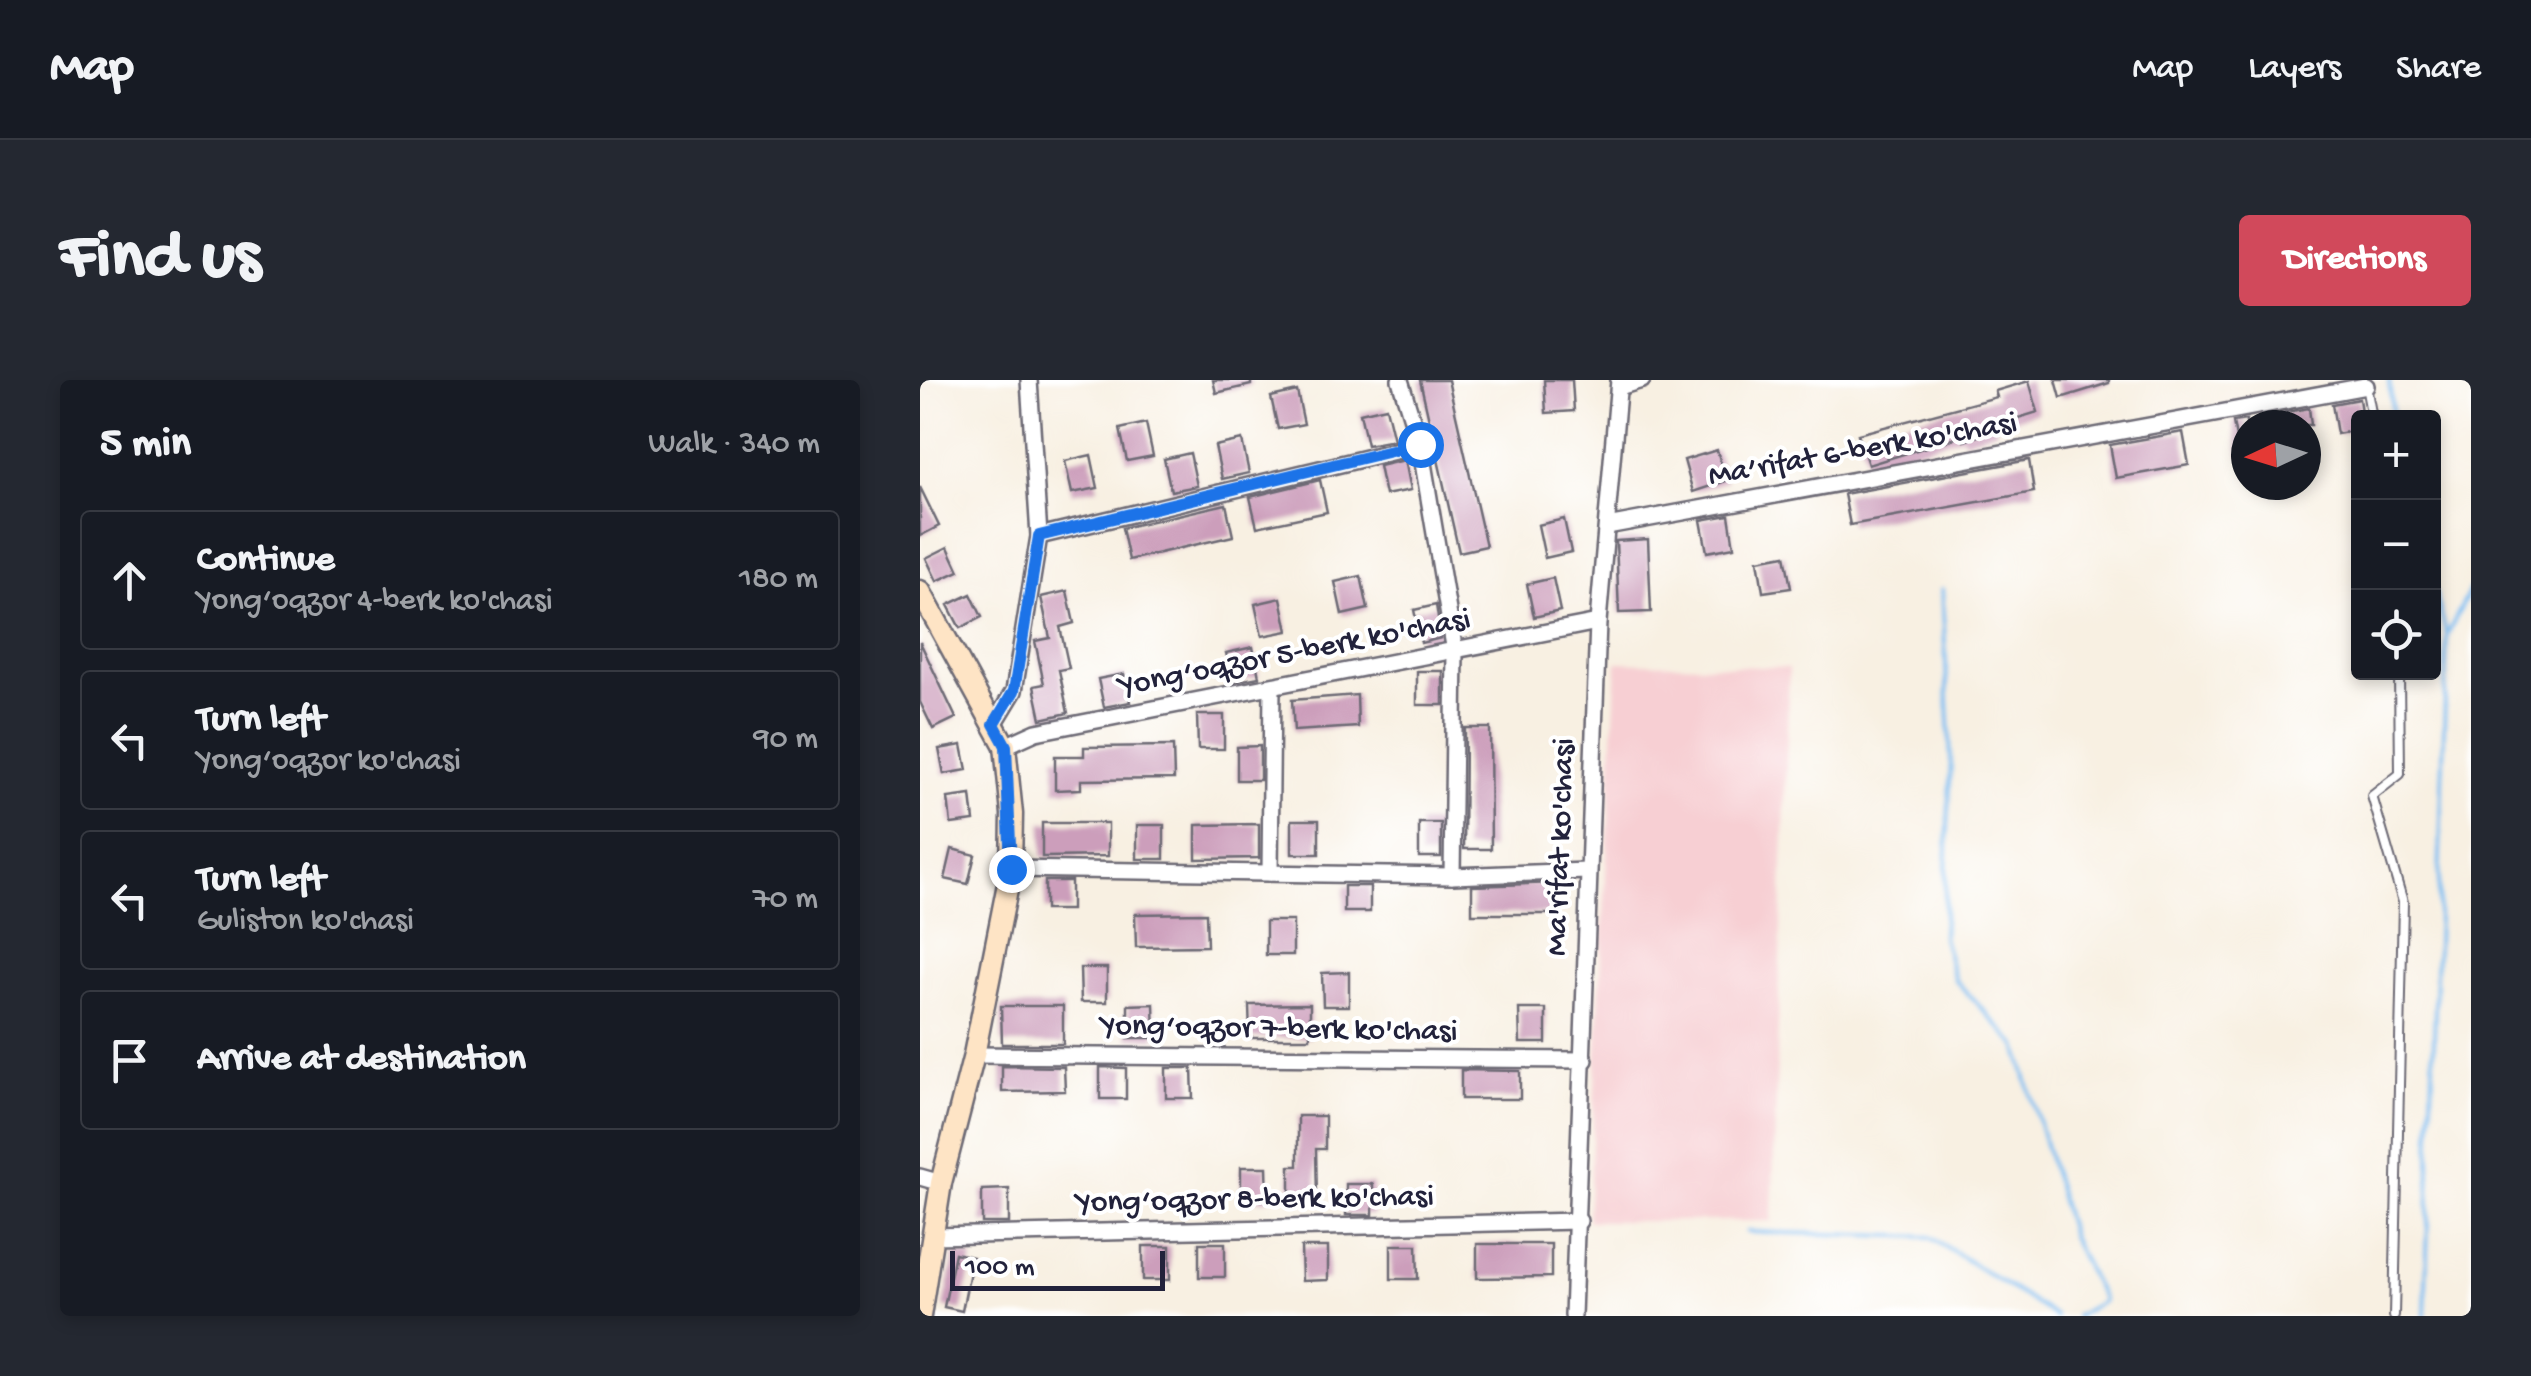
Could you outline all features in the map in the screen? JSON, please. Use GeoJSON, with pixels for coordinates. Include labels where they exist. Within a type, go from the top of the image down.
{"type":"FeatureCollection","features":[{"type":"Feature","properties":{"kind":"main road"},"geometry":{"type":"LineString","coordinates":[[920,591],[1006,746],[1011,869],[974,1055],[941,1183],[920,1316]]}},
{"type":"Feature","properties":{"kind":"street"},"geometry":{"type":"LineString","coordinates":[[994,724],[1014,691],[1039,536],[1029,380]]}},
{"type":"Feature","properties":{"kind":"street"},"geometry":{"type":"LineString","coordinates":[[1400,380],[1420,444],[1456,652],[1452,876]]}},
{"type":"Feature","properties":{"kind":"street"},"geometry":{"type":"LineString","coordinates":[[1619,384],[1642,380]]}},
{"type":"Feature","properties":{"kind":"street","name":"Ma'rifat ko'chasi"},"geometry":{"type":"LineString","coordinates":[[1573,1316],[1584,1060],[1586,871],[1598,622],[1619,384]]}},
{"type":"Feature","properties":{"kind":"street","name":"Ma’rifat 6-berk ko'chasi"},"geometry":{"type":"LineString","coordinates":[[1607,526],[2366,386]]}},
{"type":"Feature","properties":{"kind":"street"},"geometry":{"type":"LineString","coordinates":[[1039,536],[1420,444]]}},
{"type":"Feature","properties":{"kind":"street","name":"Yong‘oqzor 5-berk ko'chasi"},"geometry":{"type":"LineString","coordinates":[[1006,746],[1036,732],[1598,622]]}},
{"type":"Feature","properties":{"kind":"street"},"geometry":{"type":"LineString","coordinates":[[1270,873],[1272,687]]}},
{"type":"Feature","properties":{"kind":"street"},"geometry":{"type":"LineString","coordinates":[[1011,869],[1452,876],[1586,871]]}},
{"type":"Feature","properties":{"kind":"street","name":"Yong‘oqzor 7-berk ko'chasi"},"geometry":{"type":"LineString","coordinates":[[974,1055],[1584,1060]]}},
{"type":"Feature","properties":{"kind":"street"},"geometry":{"type":"LineString","coordinates":[[920,1177],[941,1183]]}},
{"type":"Feature","properties":{"kind":"street","name":"Yong‘oqzor 8-berk ko'chasi"},"geometry":{"type":"LineString","coordinates":[[933,1236],[1579,1221]]}},
{"type":"Feature","properties":{"kind":"lane"},"geometry":{"type":"LineString","coordinates":[[2366,386],[2370,410]]}},
{"type":"Feature","properties":{"kind":"lane"},"geometry":{"type":"LineString","coordinates":[[2394,1316],[2403,902],[2372,796],[2400,774],[2399,680]]}},
{"type":"Feature","properties":{"kind":"shaded area"},"geometry":{"type":"Polygon","coordinates":[[[1617,662],[1789,668],[1772,1221],[1588,1221],[1617,662]]]}},
{"type":"Feature","properties":{"kind":"building"},"geometry":{"type":"Polygon","coordinates":[[[1213,380],[1251,380],[1251,385],[1216,393],[1213,380]]]}},
{"type":"Feature","properties":{"kind":"building"},"geometry":{"type":"Polygon","coordinates":[[[1420,380],[1448,380],[1486,546],[1459,552],[1420,380]]]}},
{"type":"Feature","properties":{"kind":"building"},"geometry":{"type":"Polygon","coordinates":[[[1544,380],[1572,380],[1574,411],[1546,413],[1544,380]]]}},
{"type":"Feature","properties":{"kind":"building"},"geometry":{"type":"Polygon","coordinates":[[[2056,380],[2109,380],[2109,383],[2061,398],[2056,380]]]}},
{"type":"Feature","properties":{"kind":"building"},"geometry":{"type":"Polygon","coordinates":[[[2029,381],[2038,412],[1995,425],[1997,430],[1964,441],[1962,436],[1868,465],[1858,434],[1997,397],[1995,391],[2029,381]]]}},
{"type":"Feature","properties":{"kind":"building"},"geometry":{"type":"Polygon","coordinates":[[[1297,391],[1304,424],[1278,429],[1271,397],[1297,391]]]}},
{"type":"Feature","properties":{"kind":"building"},"geometry":{"type":"Polygon","coordinates":[[[2359,399],[2361,410],[2351,410],[2351,431],[2337,434],[2332,404],[2359,399]]]}},
{"type":"Feature","properties":{"kind":"building"},"geometry":{"type":"Polygon","coordinates":[[[1386,407],[1394,440],[1367,445],[1360,413],[1386,407]]]}},
{"type":"Feature","properties":{"kind":"building"},"geometry":{"type":"Polygon","coordinates":[[[1146,423],[1153,456],[1127,461],[1120,429],[1146,423]]]}},
{"type":"Feature","properties":{"kind":"building"},"geometry":{"type":"Polygon","coordinates":[[[2183,432],[2189,465],[2116,478],[2110,445],[2183,432]]]}},
{"type":"Feature","properties":{"kind":"building"},"geometry":{"type":"Polygon","coordinates":[[[1242,440],[1249,473],[1222,479],[1215,446],[1242,440]]]}},
{"type":"Feature","properties":{"kind":"building"},"geometry":{"type":"Polygon","coordinates":[[[1717,450],[1726,481],[1693,492],[1684,460],[1717,450]]]}},
{"type":"Feature","properties":{"kind":"building"},"geometry":{"type":"Polygon","coordinates":[[[1190,453],[1197,486],[1171,491],[1164,459],[1190,453]]]}},
{"type":"Feature","properties":{"kind":"building"},"geometry":{"type":"Polygon","coordinates":[[[1091,455],[1098,488],[1072,493],[1065,461],[1091,455]]]}},
{"type":"Feature","properties":{"kind":"building"},"geometry":{"type":"Polygon","coordinates":[[[1405,460],[1411,490],[1385,495],[1379,466],[1405,460]]]}},
{"type":"Feature","properties":{"kind":"building"},"geometry":{"type":"Polygon","coordinates":[[[2029,460],[2034,492],[1850,525],[1844,494],[2029,460]]]}},
{"type":"Feature","properties":{"kind":"building"},"geometry":{"type":"Polygon","coordinates":[[[1320,480],[1327,512],[1257,527],[1250,497],[1320,480]]]}},
{"type":"Feature","properties":{"kind":"building"},"geometry":{"type":"Polygon","coordinates":[[[920,487],[939,526],[920,536],[920,487]]]}},
{"type":"Feature","properties":{"kind":"building"},"geometry":{"type":"Polygon","coordinates":[[[1226,504],[1233,536],[1129,560],[1122,528],[1226,504]]]}},
{"type":"Feature","properties":{"kind":"building"},"geometry":{"type":"Polygon","coordinates":[[[1729,515],[1734,547],[1707,552],[1701,520],[1729,515]]]}},
{"type":"Feature","properties":{"kind":"building"},"geometry":{"type":"Polygon","coordinates":[[[1564,519],[1571,552],[1545,558],[1538,525],[1564,519]]]}},
{"type":"Feature","properties":{"kind":"building"},"geometry":{"type":"Polygon","coordinates":[[[1648,539],[1651,612],[1619,613],[1616,541],[1648,539]]]}},
{"type":"Feature","properties":{"kind":"building"},"geometry":{"type":"Polygon","coordinates":[[[948,547],[959,571],[937,581],[926,558],[948,547]]]}},
{"type":"Feature","properties":{"kind":"building"},"geometry":{"type":"Polygon","coordinates":[[[1785,555],[1791,588],[1763,592],[1758,560],[1785,555]]]}},
{"type":"Feature","properties":{"kind":"building"},"geometry":{"type":"Polygon","coordinates":[[[1361,576],[1368,609],[1342,615],[1335,582],[1361,576]]]}},
{"type":"Feature","properties":{"kind":"building"},"geometry":{"type":"Polygon","coordinates":[[[1553,578],[1560,611],[1534,617],[1527,584],[1553,578]]]}},
{"type":"Feature","properties":{"kind":"building"},"geometry":{"type":"Polygon","coordinates":[[[1067,591],[1074,623],[1060,627],[1069,668],[1059,670],[1068,713],[1041,719],[1034,686],[1044,684],[1035,641],[1050,638],[1041,597],[1067,591]]]}},
{"type":"Feature","properties":{"kind":"building"},"geometry":{"type":"Polygon","coordinates":[[[971,594],[982,617],[960,628],[948,605],[971,594]]]}},
{"type":"Feature","properties":{"kind":"building"},"geometry":{"type":"Polygon","coordinates":[[[1281,598],[1288,631],[1262,636],[1255,604],[1281,598]]]}},
{"type":"Feature","properties":{"kind":"building"},"geometry":{"type":"Polygon","coordinates":[[[1436,605],[1441,638],[1421,643],[1414,610],[1436,605]]]}},
{"type":"Feature","properties":{"kind":"building"},"geometry":{"type":"Polygon","coordinates":[[[920,642],[956,718],[933,729],[920,702],[920,642]]]}},
{"type":"Feature","properties":{"kind":"building"},"geometry":{"type":"Polygon","coordinates":[[[1253,647],[1259,677],[1233,682],[1226,653],[1253,647]]]}},
{"type":"Feature","properties":{"kind":"building"},"geometry":{"type":"Polygon","coordinates":[[[1417,671],[1443,671],[1443,705],[1417,705],[1417,671]]]}},
{"type":"Feature","properties":{"kind":"building"},"geometry":{"type":"Polygon","coordinates":[[[1124,674],[1130,702],[1104,707],[1098,679],[1124,674]]]}},
{"type":"Feature","properties":{"kind":"building"},"geometry":{"type":"Polygon","coordinates":[[[1357,695],[1358,727],[1294,731],[1292,700],[1357,695]]]}},
{"type":"Feature","properties":{"kind":"building"},"geometry":{"type":"Polygon","coordinates":[[[1197,715],[1224,715],[1224,749],[1198,749],[1197,715]]]}},
{"type":"Feature","properties":{"kind":"building"},"geometry":{"type":"Polygon","coordinates":[[[1465,728],[1490,728],[1491,849],[1464,849],[1465,728]]]}},
{"type":"Feature","properties":{"kind":"building"},"geometry":{"type":"Polygon","coordinates":[[[962,745],[967,770],[944,774],[939,749],[962,745]]]}},
{"type":"Feature","properties":{"kind":"building"},"geometry":{"type":"Polygon","coordinates":[[[1173,746],[1174,779],[1081,780],[1081,789],[1055,790],[1055,756],[1084,756],[1084,747],[1173,746]]]}},
{"type":"Feature","properties":{"kind":"building"},"geometry":{"type":"Polygon","coordinates":[[[1260,746],[1260,780],[1237,780],[1237,747],[1260,746]]]}},
{"type":"Feature","properties":{"kind":"building"},"geometry":{"type":"Polygon","coordinates":[[[971,795],[974,821],[951,824],[948,798],[971,795]]]}},
{"type":"Feature","properties":{"kind":"building"},"geometry":{"type":"Polygon","coordinates":[[[1292,820],[1319,820],[1319,854],[1292,854],[1292,820]]]}},
{"type":"Feature","properties":{"kind":"building"},"geometry":{"type":"Polygon","coordinates":[[[1042,823],[1108,823],[1108,856],[1042,857],[1042,823]]]}},
{"type":"Feature","properties":{"kind":"building"},"geometry":{"type":"Polygon","coordinates":[[[1419,823],[1441,823],[1441,857],[1419,857],[1419,823]]]}},
{"type":"Feature","properties":{"kind":"building"},"geometry":{"type":"Polygon","coordinates":[[[1259,824],[1259,858],[1196,859],[1196,825],[1259,824]]]}},
{"type":"Feature","properties":{"kind":"building"},"geometry":{"type":"Polygon","coordinates":[[[1137,825],[1164,825],[1164,859],[1137,859],[1137,825]]]}},
{"type":"Feature","properties":{"kind":"building"},"geometry":{"type":"Polygon","coordinates":[[[952,849],[975,855],[968,884],[945,879],[952,849]]]}},
{"type":"Feature","properties":{"kind":"building"},"geometry":{"type":"Polygon","coordinates":[[[1045,881],[1071,881],[1071,910],[1045,910],[1045,881]]]}},
{"type":"Feature","properties":{"kind":"building"},"geometry":{"type":"Polygon","coordinates":[[[1557,883],[1557,914],[1472,914],[1472,886],[1557,883]]]}},
{"type":"Feature","properties":{"kind":"building"},"geometry":{"type":"Polygon","coordinates":[[[1344,886],[1370,886],[1370,912],[1344,912],[1344,886]]]}},
{"type":"Feature","properties":{"kind":"building"},"geometry":{"type":"Polygon","coordinates":[[[1206,913],[1207,946],[1136,947],[1135,914],[1206,913]]]}},
{"type":"Feature","properties":{"kind":"building"},"geometry":{"type":"Polygon","coordinates":[[[1266,921],[1293,921],[1293,955],[1266,955],[1266,921]]]}},
{"type":"Feature","properties":{"kind":"building"},"geometry":{"type":"Polygon","coordinates":[[[1080,968],[1107,968],[1107,1002],[1081,1002],[1080,968]]]}},
{"type":"Feature","properties":{"kind":"building"},"geometry":{"type":"Polygon","coordinates":[[[1349,972],[1349,1006],[1323,1006],[1322,973],[1349,972]]]}},
{"type":"Feature","properties":{"kind":"building"},"geometry":{"type":"Polygon","coordinates":[[[1154,1004],[1155,1038],[1128,1038],[1128,1005],[1154,1004]]]}},
{"type":"Feature","properties":{"kind":"building"},"geometry":{"type":"Polygon","coordinates":[[[1310,1004],[1310,1038],[1250,1038],[1249,1005],[1310,1004]]]}},
{"type":"Feature","properties":{"kind":"building"},"geometry":{"type":"Polygon","coordinates":[[[1001,1006],[1063,1006],[1063,1044],[1002,1044],[1001,1006]]]}},
{"type":"Feature","properties":{"kind":"building"},"geometry":{"type":"Polygon","coordinates":[[[1519,1009],[1546,1009],[1546,1043],[1520,1043],[1519,1009]]]}},
{"type":"Feature","properties":{"kind":"building"},"geometry":{"type":"Polygon","coordinates":[[[1002,1066],[1064,1067],[1065,1091],[1002,1092],[1002,1066]]]}},
{"type":"Feature","properties":{"kind":"building"},"geometry":{"type":"Polygon","coordinates":[[[1100,1067],[1126,1068],[1126,1099],[1100,1099],[1100,1067]]]}},
{"type":"Feature","properties":{"kind":"building"},"geometry":{"type":"Polygon","coordinates":[[[1166,1068],[1192,1068],[1193,1098],[1166,1098],[1166,1068]]]}},
{"type":"Feature","properties":{"kind":"building"},"geometry":{"type":"Polygon","coordinates":[[[1461,1070],[1520,1071],[1520,1099],[1461,1099],[1461,1070]]]}},
{"type":"Feature","properties":{"kind":"building"},"geometry":{"type":"Polygon","coordinates":[[[1298,1116],[1325,1116],[1325,1149],[1316,1149],[1317,1199],[1290,1200],[1290,1166],[1298,1166],[1298,1116]]]}},
{"type":"Feature","properties":{"kind":"building"},"geometry":{"type":"Polygon","coordinates":[[[1241,1167],[1267,1167],[1268,1200],[1241,1200],[1241,1167]]]}},
{"type":"Feature","properties":{"kind":"building"},"geometry":{"type":"Polygon","coordinates":[[[1346,1184],[1373,1184],[1373,1215],[1346,1215],[1346,1184]]]}},
{"type":"Feature","properties":{"kind":"building"},"geometry":{"type":"Polygon","coordinates":[[[1009,1189],[1009,1223],[982,1223],[982,1190],[1009,1189]]]}},
{"type":"Feature","properties":{"kind":"building"},"geometry":{"type":"Polygon","coordinates":[[[1199,1243],[1225,1243],[1225,1277],[1199,1277],[1199,1243]]]}},
{"type":"Feature","properties":{"kind":"building"},"geometry":{"type":"Polygon","coordinates":[[[1477,1244],[1551,1244],[1551,1277],[1477,1278],[1477,1244]]]}},
{"type":"Feature","properties":{"kind":"building"},"geometry":{"type":"Polygon","coordinates":[[[1391,1245],[1417,1245],[1418,1279],[1391,1279],[1391,1245]]]}},
{"type":"Feature","properties":{"kind":"building"},"geometry":{"type":"Polygon","coordinates":[[[1143,1246],[1170,1246],[1170,1280],[1143,1280],[1143,1246]]]}},
{"type":"Feature","properties":{"kind":"building"},"geometry":{"type":"Polygon","coordinates":[[[1301,1247],[1328,1247],[1328,1280],[1302,1281],[1301,1247]]]}},
{"type":"Feature","properties":{"kind":"building"},"geometry":{"type":"Polygon","coordinates":[[[955,1253],[973,1257],[962,1311],[944,1307],[955,1253]]]}},
{"type":"Feature","properties":{"kind":"waterway"},"geometry":{"type":"LineString","coordinates":[[2389,380],[2392,410]]}},
{"type":"Feature","properties":{"kind":"waterway"},"geometry":{"type":"LineString","coordinates":[[2448,633],[2471,588]]}},
{"type":"Feature","properties":{"kind":"waterway"},"geometry":{"type":"LineString","coordinates":[[1942,589],[1951,759],[1943,938],[1955,980],[2017,1046],[2071,1236],[2103,1301],[2076,1316]]}},
{"type":"Feature","properties":{"kind":"waterway"},"geometry":{"type":"LineString","coordinates":[[2425,1316],[2447,635],[2434,590]]}},
{"type":"Feature","properties":{"kind":"waterway"},"geometry":{"type":"LineString","coordinates":[[1747,1232],[1930,1237],[2055,1316]]}},
{"type":"Feature","properties":{"kind":"route"},"geometry":{"type":"LineString","coordinates":[[1011,869],[1012,814],[1006,746],[994,724],[1014,691],[1039,536],[1420,444]]}}]}
